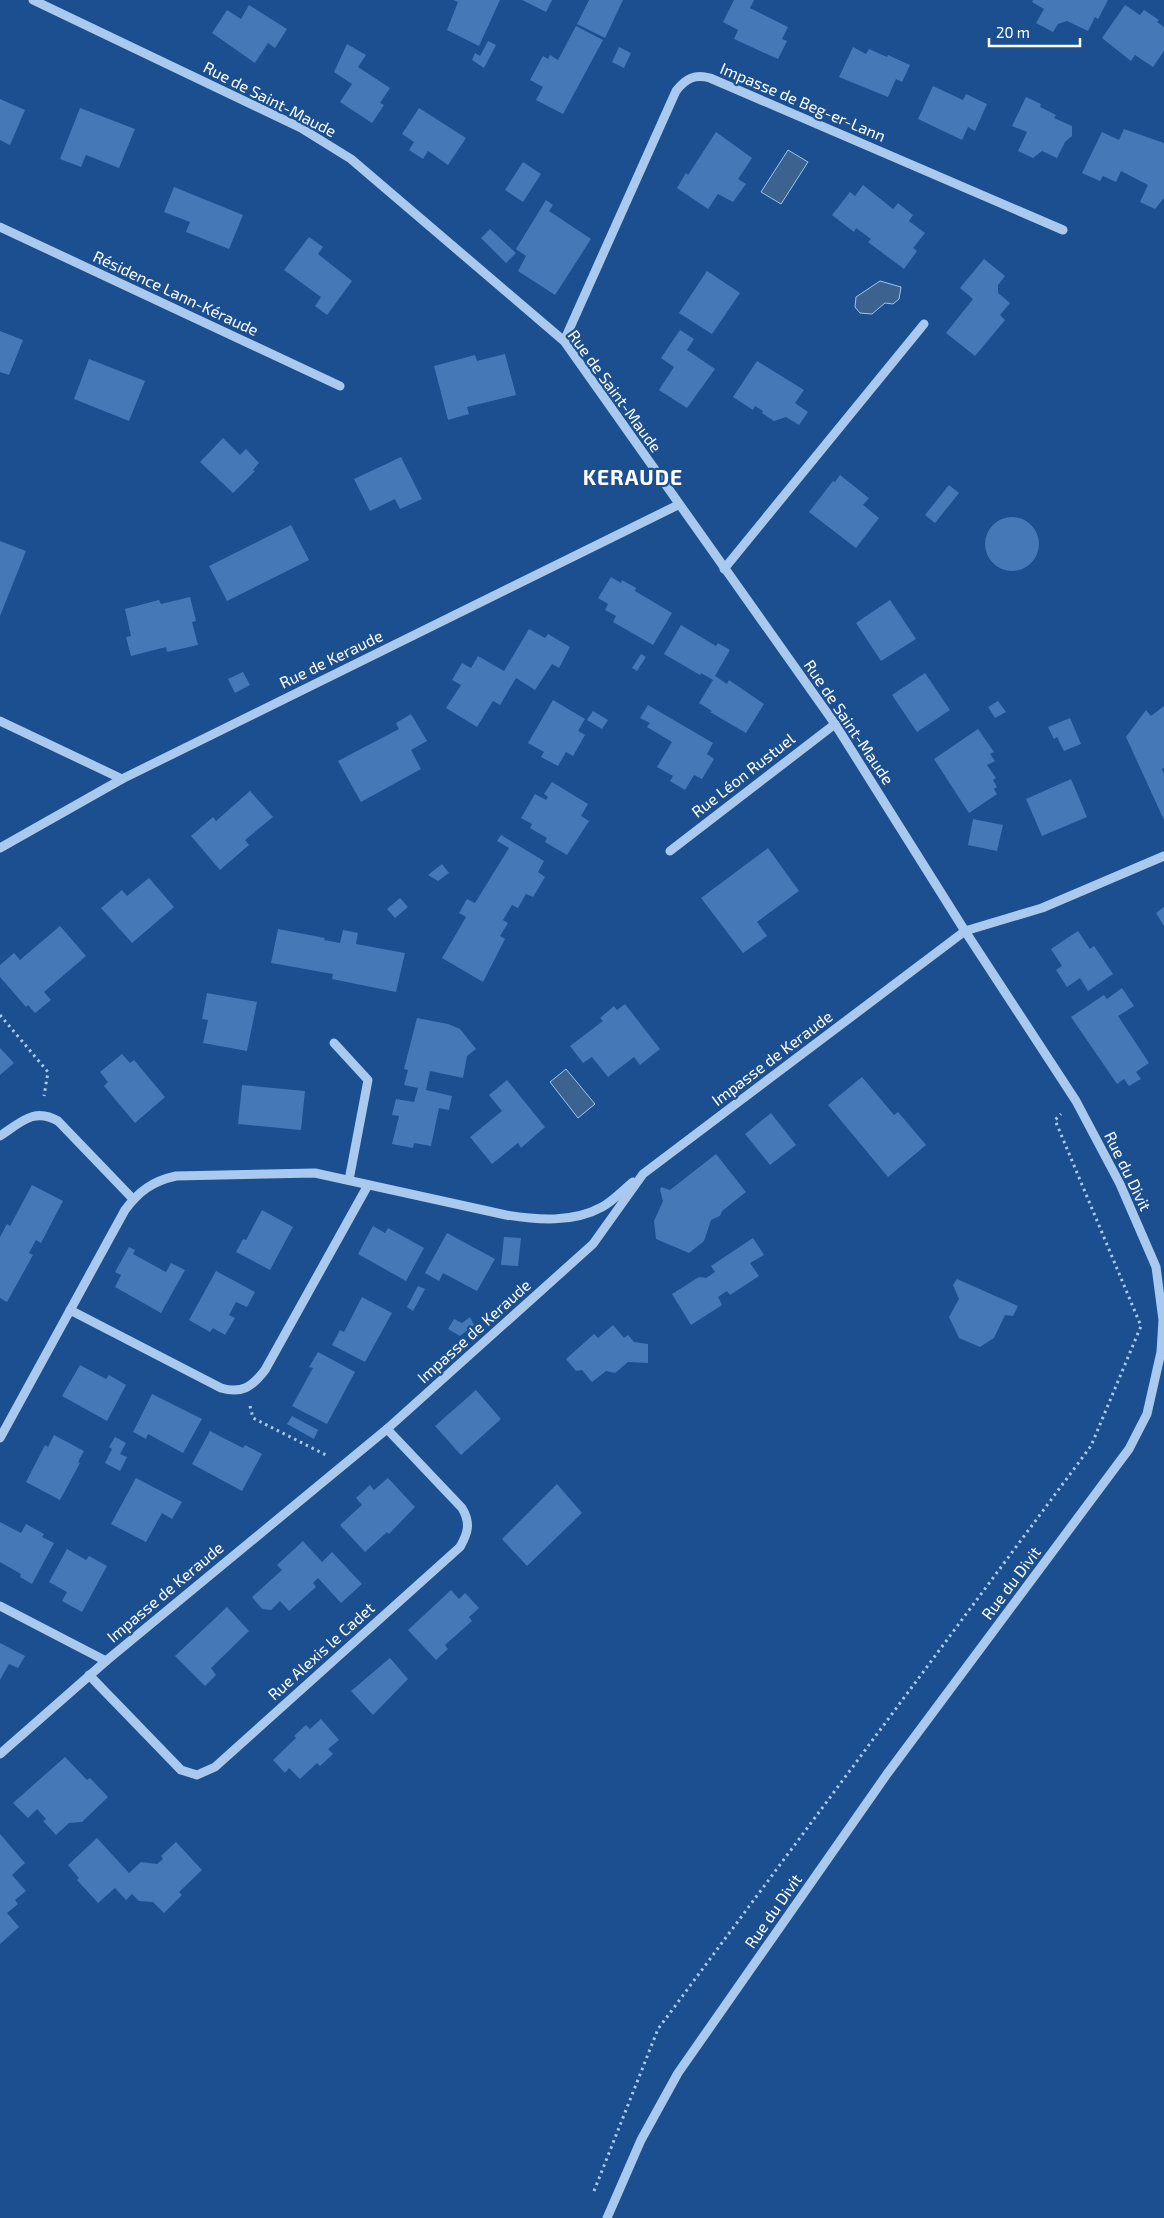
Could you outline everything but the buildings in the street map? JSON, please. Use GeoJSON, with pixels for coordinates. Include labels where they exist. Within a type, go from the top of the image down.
{"type":"FeatureCollection","features":[{"type":"Feature","properties":{"kind":"street","name":"Rue de Saint-Maude"},"geometry":{"type":"LineString","coordinates":[[33,0],[301,128],[351,159],[564,341],[678,505],[835,724],[965,931]]}},
{"type":"Feature","properties":{"kind":"street","name":"Impasse de Beg-er-Lann"},"geometry":{"type":"LineString","coordinates":[[564,341],[676,91],[682,83],[692,77],[710,78],[1064,230]]}},
{"type":"Feature","properties":{"kind":"street","name":"Résidence Lann-Kéraude"},"geometry":{"type":"LineString","coordinates":[[0,227],[340,386]]}},
{"type":"Feature","properties":{"kind":"street"},"geometry":{"type":"LineString","coordinates":[[724,569],[924,324]]}},
{"type":"Feature","properties":{"kind":"street","name":"Rue de Keraude"},"geometry":{"type":"LineString","coordinates":[[0,848],[122,778],[678,505]]}},
{"type":"Feature","properties":{"kind":"street"},"geometry":{"type":"LineString","coordinates":[[0,721],[122,778]]}},
{"type":"Feature","properties":{"kind":"street","name":"Rue Léon Rustuel"},"geometry":{"type":"LineString","coordinates":[[670,851],[835,724]]}},
{"type":"Feature","properties":{"kind":"street"},"geometry":{"type":"LineString","coordinates":[[965,931],[1042,908],[1164,856]]}},
{"type":"Feature","properties":{"kind":"street","name":"Rue du Divit"},"geometry":{"type":"LineString","coordinates":[[607,2218],[641,2140],[678,2073],[887,1774],[1129,1449],[1147,1414],[1161,1352],[1162,1320],[1156,1267],[1120,1184],[1076,1101],[965,931]]}},
{"type":"Feature","properties":{"kind":"street","name":"Impasse de Keraude"},"geometry":{"type":"LineString","coordinates":[[0,1754],[89,1675],[387,1429],[593,1244],[642,1174],[965,931]]}},
{"type":"Feature","properties":{"kind":"street"},"geometry":{"type":"LineString","coordinates":[[334,1043],[368,1080],[349,1180]]}},
{"type":"Feature","properties":{"kind":"street"},"geometry":{"type":"LineString","coordinates":[[0,1136],[24,1120],[42,1114],[58,1121],[133,1199]]}},
{"type":"Feature","properties":{"kind":"street"},"geometry":{"type":"LineString","coordinates":[[0,1438],[125,1210],[133,1199],[152,1184],[176,1176],[315,1173],[506,1215],[532,1219],[555,1219],[579,1215],[602,1207],[642,1174]]}},
{"type":"Feature","properties":{"kind":"street"},"geometry":{"type":"LineString","coordinates":[[70,1310],[221,1388],[232,1391],[245,1389],[256,1382],[265,1370],[368,1184]]}},
{"type":"Feature","properties":{"kind":"street","name":"Rue Alexis le Cadet"},"geometry":{"type":"LineString","coordinates":[[89,1675],[181,1770],[198,1775],[215,1766],[460,1547],[466,1536],[469,1524],[462,1508],[387,1429]]}},
{"type":"Feature","properties":{"kind":"street"},"geometry":{"type":"LineString","coordinates":[[0,1606],[106,1661]]}},
{"type":"Feature","properties":{"kind":"path"},"geometry":{"type":"LineString","coordinates":[[0,1015],[48,1072],[42,1114]]}},
{"type":"Feature","properties":{"kind":"path"},"geometry":{"type":"LineString","coordinates":[[594,2194],[658,2029],[1090,1446],[1141,1326],[1055,1120],[1076,1101]]}},
{"type":"Feature","properties":{"kind":"path"},"geometry":{"type":"LineString","coordinates":[[245,1389],[253,1418],[344,1464]]}},
{"type":"Feature","properties":{"kind":"water"},"geometry":{"type":"Polygon","coordinates":[[[788,150],[808,162],[781,204],[761,192],[788,150]]]}},
{"type":"Feature","properties":{"kind":"water"},"geometry":{"type":"Polygon","coordinates":[[[880,281],[901,287],[899,299],[893,304],[885,303],[872,314],[860,313],[855,307],[856,297],[880,281]]]}},
{"type":"Feature","properties":{"kind":"water"},"geometry":{"type":"Polygon","coordinates":[[[566,1069],[595,1104],[578,1118],[550,1082],[566,1069]]]}},
{"type":"Feature","properties":{"kind":"district","name":"KERAUDE"},"geometry":{"type":"Point","coordinates":[633,478]}}]}
